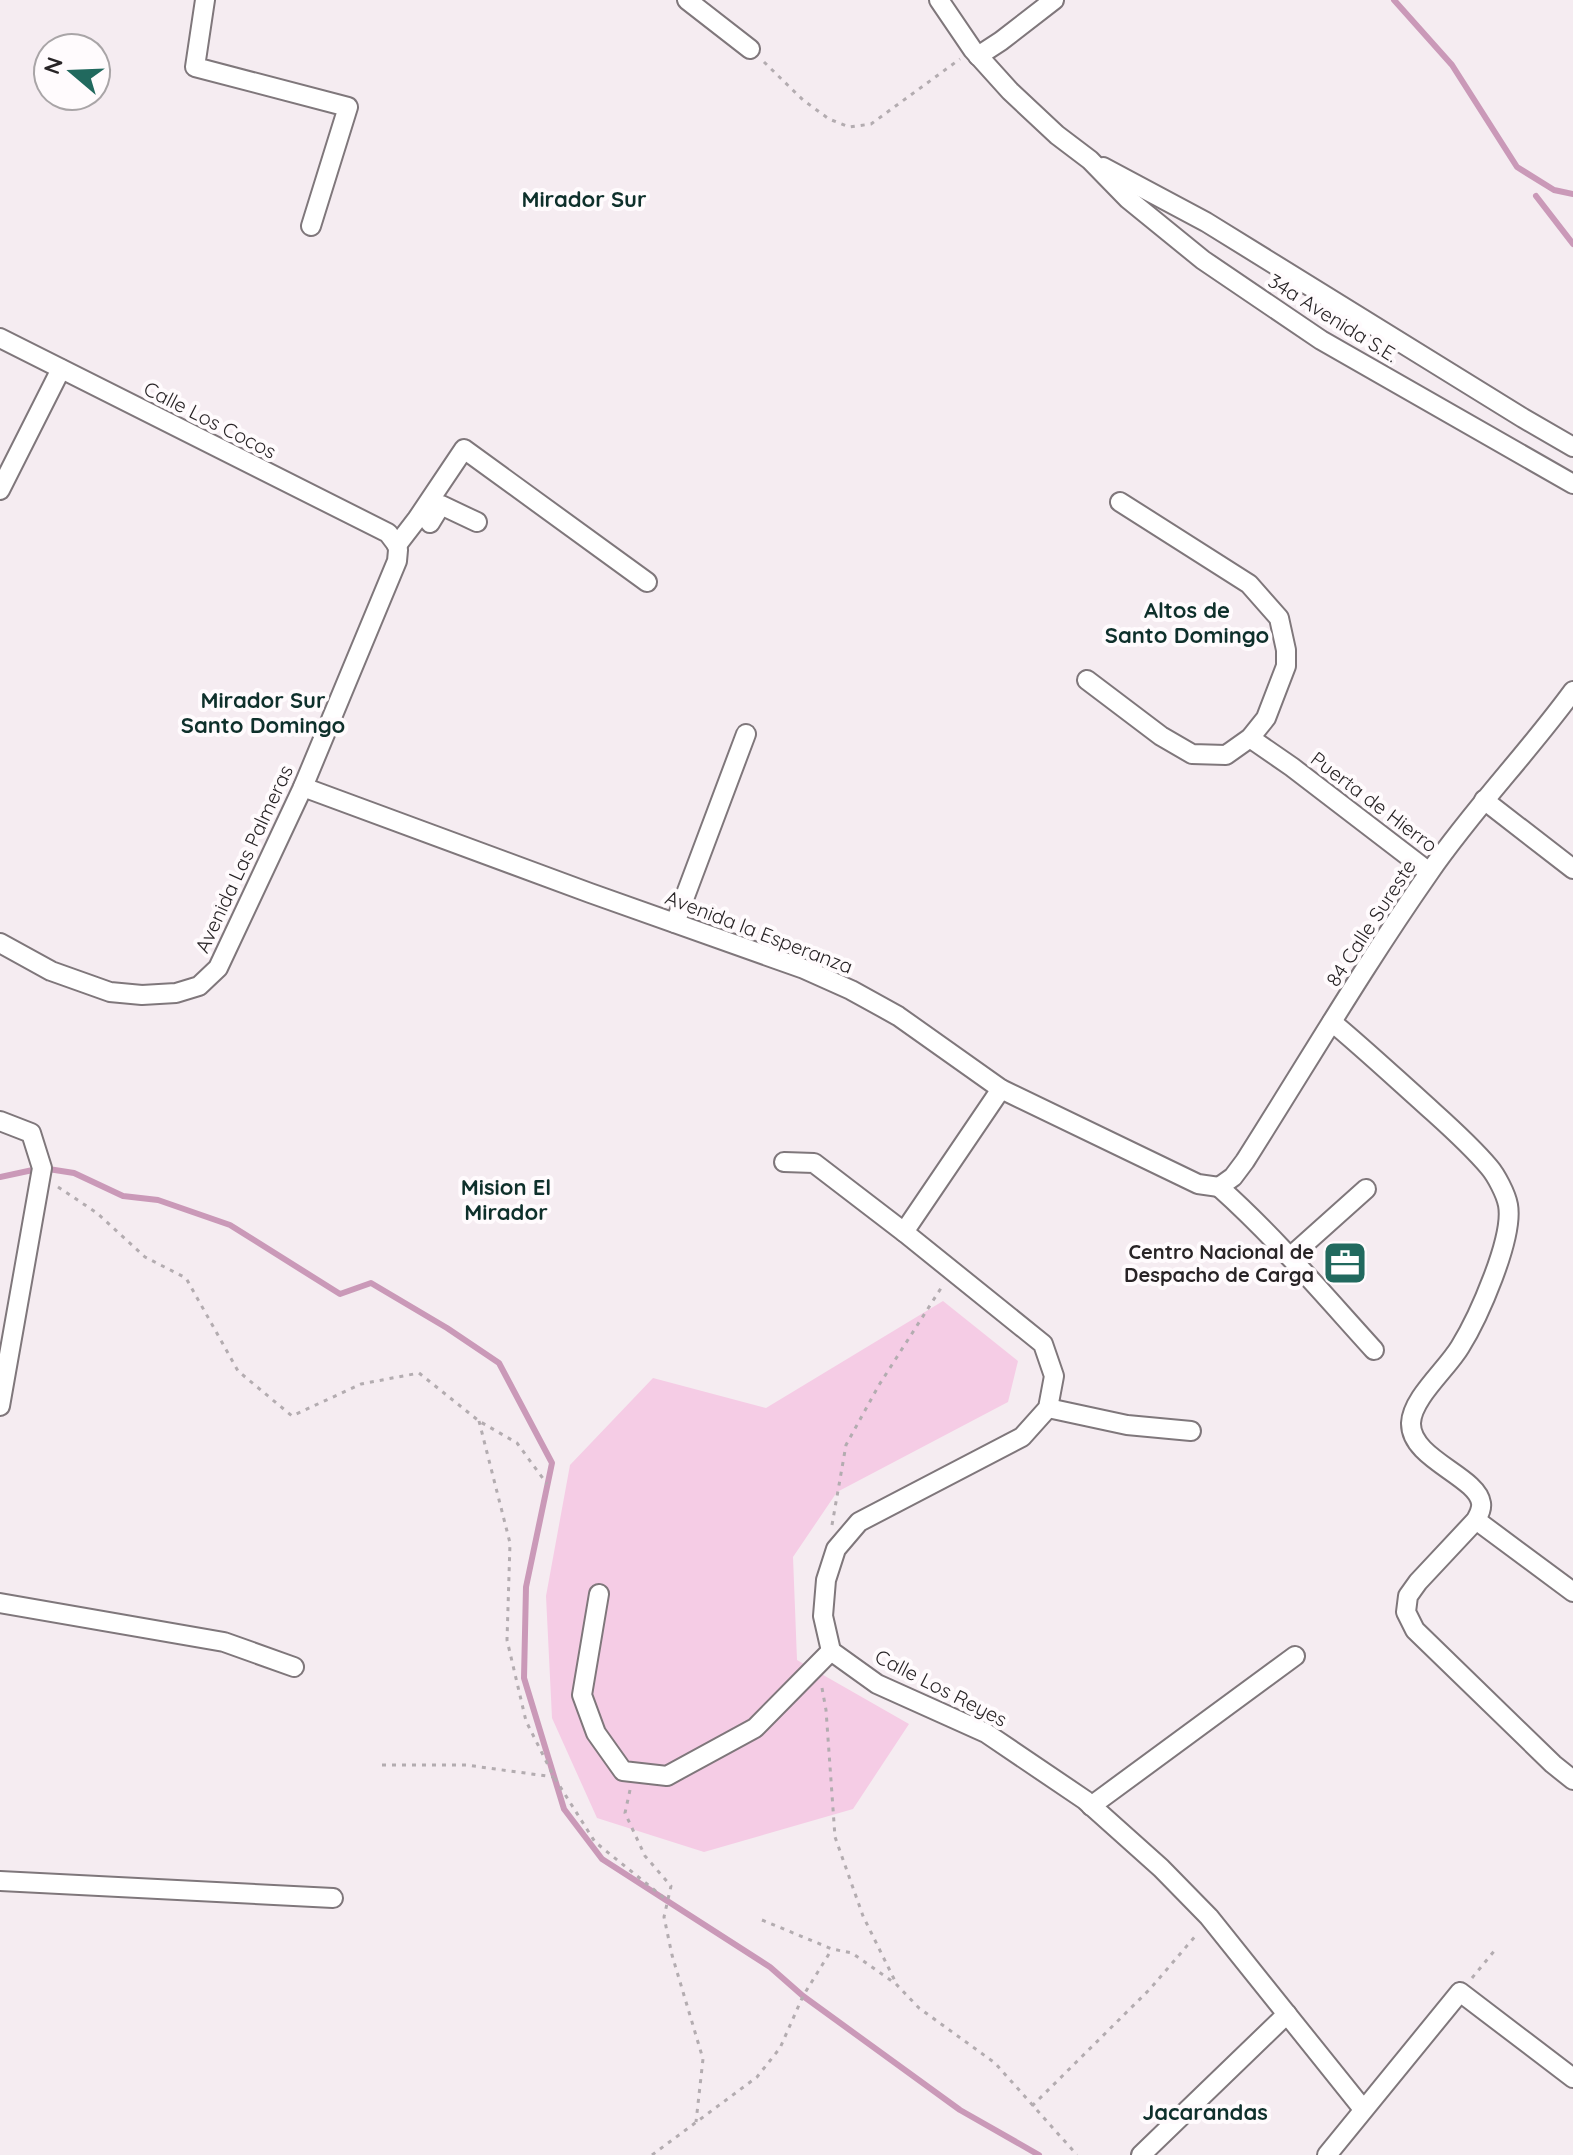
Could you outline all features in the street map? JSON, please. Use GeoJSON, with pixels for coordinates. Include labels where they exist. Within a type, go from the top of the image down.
{"type":"FeatureCollection","features":[{"type":"Feature","properties":{"kind":"street"},"geometry":{"type":"LineString","coordinates":[[205,0],[195,67],[348,107],[311,226]]}},
{"type":"Feature","properties":{"kind":"street"},"geometry":{"type":"LineString","coordinates":[[687,0],[750,49]]}},
{"type":"Feature","properties":{"kind":"street","name":"34a Avenida S.E."},"geometry":{"type":"LineString","coordinates":[[939,0],[975,53],[1010,91],[1057,135],[1090,160],[1128,199],[1203,260],[1321,340],[1573,484]]}},
{"type":"Feature","properties":{"kind":"street"},"geometry":{"type":"LineString","coordinates":[[975,53],[1001,41],[1054,0]]}},
{"type":"Feature","properties":{"kind":"street","name":"34a Avenida S.E."},"geometry":{"type":"LineString","coordinates":[[1090,160],[1206,222],[1573,447]]}},
{"type":"Feature","properties":{"kind":"street","name":"Calle Los Cocos"},"geometry":{"type":"LineString","coordinates":[[0,338],[388,533],[398,548]]}},
{"type":"Feature","properties":{"kind":"street"},"geometry":{"type":"LineString","coordinates":[[0,490],[61,369]]}},
{"type":"Feature","properties":{"kind":"street"},"geometry":{"type":"LineString","coordinates":[[1506,445],[1523,418]]}},
{"type":"Feature","properties":{"kind":"street"},"geometry":{"type":"LineString","coordinates":[[398,548],[464,449],[647,582]]}},
{"type":"Feature","properties":{"kind":"street"},"geometry":{"type":"LineString","coordinates":[[1087,680],[1161,736],[1192,754],[1226,755],[1250,738],[1266,718],[1286,666],[1279,618],[1249,584],[1120,502]]}},
{"type":"Feature","properties":{"kind":"street"},"geometry":{"type":"LineString","coordinates":[[398,548],[417,540],[441,505],[477,522]]}},
{"type":"Feature","properties":{"kind":"street","name":"Avenida Las Palmeras"},"geometry":{"type":"LineString","coordinates":[[0,943],[51,971],[110,992],[142,995],[176,993],[199,986],[218,968],[303,787],[397,561],[398,548]]}},
{"type":"Feature","properties":{"kind":"street","name":"84 Calle Sureste"},"geometry":{"type":"LineString","coordinates":[[1219,1187],[1233,1177],[1245,1161],[1429,872],[1573,691]]}},
{"type":"Feature","properties":{"kind":"street"},"geometry":{"type":"LineString","coordinates":[[675,923],[746,734]]}},
{"type":"Feature","properties":{"kind":"street","name":"Puerta de Hierro"},"geometry":{"type":"LineString","coordinates":[[1250,738],[1429,872]]}},
{"type":"Feature","properties":{"kind":"street","name":"Avenida la Esperanza"},"geometry":{"type":"LineString","coordinates":[[303,787],[804,969],[898,1016],[1001,1089],[1198,1184],[1219,1187]]}},
{"type":"Feature","properties":{"kind":"street"},"geometry":{"type":"LineString","coordinates":[[1484,800],[1573,869]]}},
{"type":"Feature","properties":{"kind":"street"},"geometry":{"type":"LineString","coordinates":[[1332,1022],[1492,1169],[1508,1204],[1508,1234],[1478,1315],[1459,1350],[1417,1404],[1411,1419],[1412,1433],[1421,1448],[1473,1489],[1481,1499],[1481,1510],[1476,1520],[1418,1582],[1408,1596],[1406,1612],[1415,1630],[1573,1780]]}},
{"type":"Feature","properties":{"kind":"street"},"geometry":{"type":"LineString","coordinates":[[904,1232],[1001,1089]]}},
{"type":"Feature","properties":{"kind":"street"},"geometry":{"type":"LineString","coordinates":[[0,1121],[31,1133],[42,1168],[0,1406]]}},
{"type":"Feature","properties":{"kind":"street"},"geometry":{"type":"LineString","coordinates":[[599,1594],[582,1695],[596,1733],[623,1771],[667,1776],[755,1728],[824,1658],[826,1580],[836,1549],[859,1522],[1022,1437],[1048,1408],[1054,1376],[1043,1344],[814,1163],[784,1162]]}},
{"type":"Feature","properties":{"kind":"street"},"geometry":{"type":"LineString","coordinates":[[1219,1187],[1290,1257],[1374,1350]]}},
{"type":"Feature","properties":{"kind":"street"},"geometry":{"type":"LineString","coordinates":[[1290,1257],[1366,1189]]}},
{"type":"Feature","properties":{"kind":"street"},"geometry":{"type":"LineString","coordinates":[[1048,1408],[1127,1425],[1191,1431]]}},
{"type":"Feature","properties":{"kind":"street"},"geometry":{"type":"LineString","coordinates":[[1476,1520],[1573,1592]]}},
{"type":"Feature","properties":{"kind":"street"},"geometry":{"type":"LineString","coordinates":[[0,1603],[224,1642],[294,1667]]}},
{"type":"Feature","properties":{"kind":"street"},"geometry":{"type":"LineString","coordinates":[[1091,1806],[1295,1656]]}},
{"type":"Feature","properties":{"kind":"street","name":"Calle Los Reyes"},"geometry":{"type":"LineString","coordinates":[[824,1658],[986,1733],[1091,1806],[1161,1868],[1209,1917],[1363,2109]]}},
{"type":"Feature","properties":{"kind":"street"},"geometry":{"type":"LineString","coordinates":[[0,1881],[333,1898]]}},
{"type":"Feature","properties":{"kind":"street"},"geometry":{"type":"LineString","coordinates":[[1327,2155],[1460,1992],[1573,2078]]}},
{"type":"Feature","properties":{"kind":"street"},"geometry":{"type":"LineString","coordinates":[[1141,2155],[1287,2014]]}},
{"type":"Feature","properties":{"kind":"path"},"geometry":{"type":"LineString","coordinates":[[750,49],[803,100],[829,119],[849,127],[871,124],[975,53]]}},
{"type":"Feature","properties":{"kind":"path"},"geometry":{"type":"LineString","coordinates":[[41,1176],[97,1213],[145,1257],[186,1278],[238,1371],[292,1416],[361,1384],[419,1373],[479,1421],[517,1443],[547,1484]]}},
{"type":"Feature","properties":{"kind":"path"},"geometry":{"type":"LineString","coordinates":[[836,1549],[831,1523],[846,1445],[879,1385],[943,1285],[949,1267]]}},
{"type":"Feature","properties":{"kind":"path"},"geometry":{"type":"LineString","coordinates":[[479,1421],[510,1543],[507,1640],[526,1721],[554,1777],[595,1842],[668,1901]]}},
{"type":"Feature","properties":{"kind":"path"},"geometry":{"type":"LineString","coordinates":[[824,1658],[835,1837],[863,1916],[896,1984]]}},
{"type":"Feature","properties":{"kind":"path"},"geometry":{"type":"LineString","coordinates":[[382,1765],[466,1765],[554,1777]]}},
{"type":"Feature","properties":{"kind":"path"},"geometry":{"type":"LineString","coordinates":[[633,1772],[625,1813],[645,1856],[671,1886],[664,1917],[676,1970],[703,2059],[696,2122]]}},
{"type":"Feature","properties":{"kind":"path"},"geometry":{"type":"LineString","coordinates":[[1032,2106],[1150,1989],[1194,1940],[1209,1917]]}},
{"type":"Feature","properties":{"kind":"path"},"geometry":{"type":"LineString","coordinates":[[762,1920],[832,1949],[852,1953],[896,1984],[919,2008],[995,2063],[1077,2155]]}},
{"type":"Feature","properties":{"kind":"path"},"geometry":{"type":"LineString","coordinates":[[652,2155],[757,2077],[780,2048],[803,1996],[832,1949]]}},
{"type":"Feature","properties":{"kind":"path"},"geometry":{"type":"LineString","coordinates":[[1460,1992],[1495,1950]]}},
{"type":"Feature","properties":{"kind":"shaded area"},"geometry":{"type":"Polygon","coordinates":[[[943,1301],[1018,1361],[1008,1402],[837,1492],[793,1557],[797,1660],[909,1724],[853,1809],[704,1852],[597,1818],[552,1718],[546,1596],[570,1465],[653,1378],[766,1408],[943,1301]]]}},
{"type":"Feature","properties":{"kind":"waterway"},"geometry":{"type":"LineString","coordinates":[[1394,0],[1452,65],[1517,167],[1554,190],[1573,194]]}},
{"type":"Feature","properties":{"kind":"waterway"},"geometry":{"type":"LineString","coordinates":[[1536,196],[1573,244]]}},
{"type":"Feature","properties":{"kind":"waterway"},"geometry":{"type":"LineString","coordinates":[[0,1177],[42,1168],[74,1173],[123,1196],[158,1200],[230,1225],[340,1294],[371,1283],[499,1363],[552,1463],[526,1587],[524,1678],[564,1809],[602,1859],[770,1967],[803,1996],[960,2110],[1039,2155]]}},
{"type":"Feature","properties":{"kind":"place","name":"Centro Nacional de Despacho de Carga"},"geometry":{"type":"Point","coordinates":[1345,1263]}},
{"type":"Feature","properties":{"kind":"district","name":"Mirador Sur"},"geometry":{"type":"Point","coordinates":[584,199]}},
{"type":"Feature","properties":{"kind":"district","name":"Altos de Santo Domingo"},"geometry":{"type":"Point","coordinates":[1187,622]}},
{"type":"Feature","properties":{"kind":"district","name":"Mirador Sur Santo Domingo"},"geometry":{"type":"Point","coordinates":[263,712]}},
{"type":"Feature","properties":{"kind":"district","name":"Mision El Mirador"},"geometry":{"type":"Point","coordinates":[506,1200]}},
{"type":"Feature","properties":{"kind":"district","name":"Jacarandas"},"geometry":{"type":"Point","coordinates":[1205,2112]}}]}
